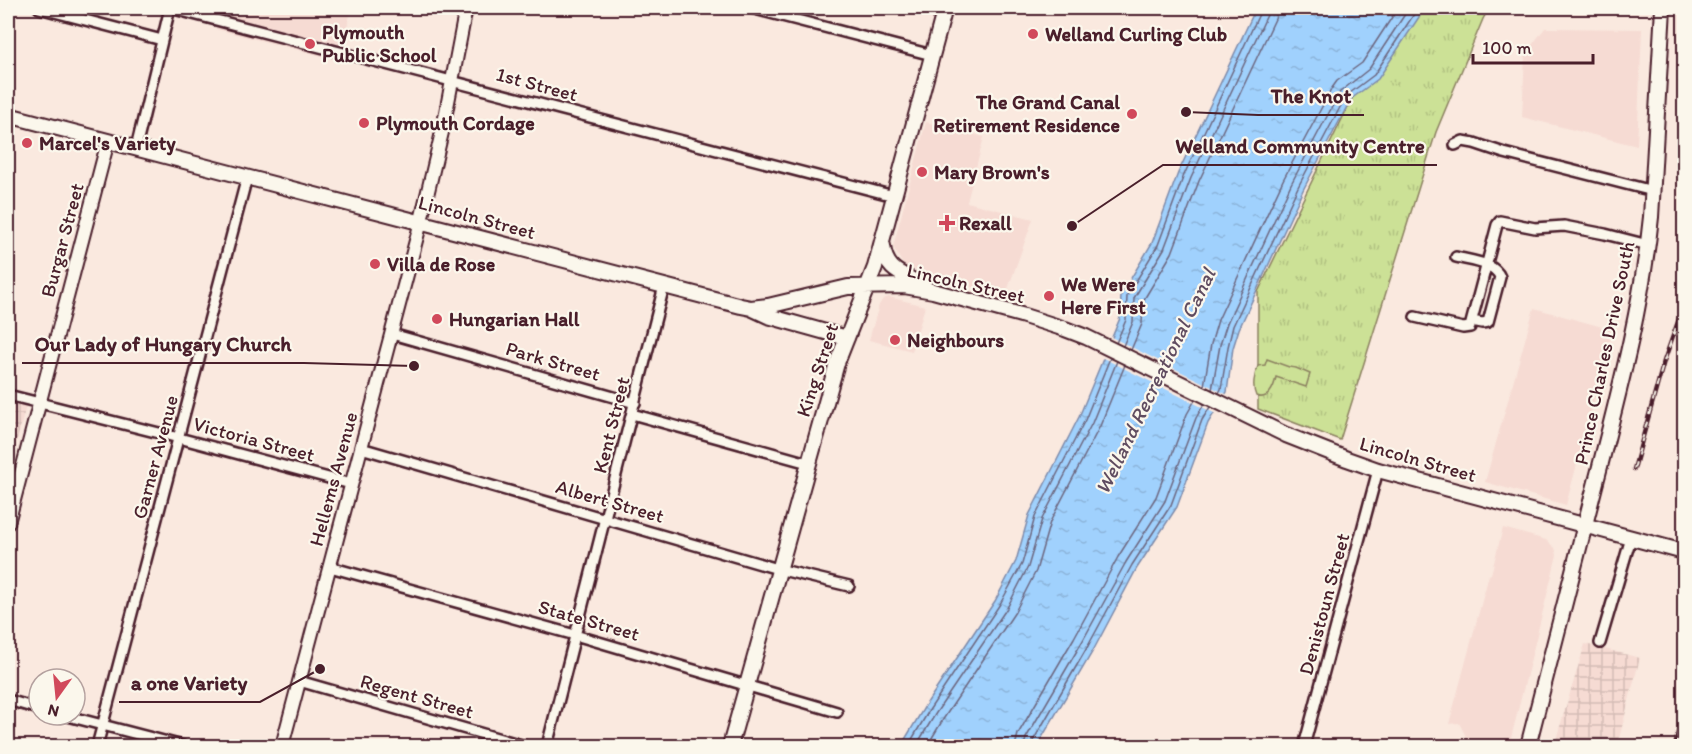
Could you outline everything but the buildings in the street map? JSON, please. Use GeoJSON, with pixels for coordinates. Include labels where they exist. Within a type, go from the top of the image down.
{"type":"FeatureCollection","features":[{"type":"Feature","properties":{"kind":"main road","name":"King Street"},"geometry":{"type":"LineString","coordinates":[[730,747],[837,363],[868,286],[883,240],[945,8]]}},
{"type":"Feature","properties":{"kind":"main road","name":"Prince Charles Drive South"},"geometry":{"type":"LineString","coordinates":[[1528,747],[1620,390],[1636,317],[1648,245],[1653,191],[1663,8]]}},
{"type":"Feature","properties":{"kind":"main road","name":"Lincoln Street"},"geometry":{"type":"LineString","coordinates":[[8,115],[751,308],[848,287],[904,286],[933,291],[1065,328],[1301,442],[1378,470],[1684,552]]}},
{"type":"Feature","properties":{"kind":"main road"},"geometry":{"type":"LineString","coordinates":[[883,240],[885,258],[893,269],[933,291]]}},
{"type":"Feature","properties":{"kind":"main road"},"geometry":{"type":"LineString","coordinates":[[751,308],[768,316],[847,338]]}},
{"type":"Feature","properties":{"kind":"street"},"geometry":{"type":"LineString","coordinates":[[39,8],[162,40]]}},
{"type":"Feature","properties":{"kind":"street"},"geometry":{"type":"LineString","coordinates":[[136,148],[170,8]]}},
{"type":"Feature","properties":{"kind":"street","name":"1st Street"},"geometry":{"type":"LineString","coordinates":[[170,8],[894,196]]}},
{"type":"Feature","properties":{"kind":"street","name":"Hellems Avenue"},"geometry":{"type":"LineString","coordinates":[[282,747],[421,222],[443,128],[466,8]]}},
{"type":"Feature","properties":{"kind":"street"},"geometry":{"type":"LineString","coordinates":[[752,8],[932,55]]}},
{"type":"Feature","properties":{"kind":"street","name":"Burgar Street"},"geometry":{"type":"LineString","coordinates":[[8,523],[108,141]]}},
{"type":"Feature","properties":{"kind":"street"},"geometry":{"type":"LineString","coordinates":[[1455,145],[1463,141],[1474,143],[1504,153],[1653,191]]}},
{"type":"Feature","properties":{"kind":"street","name":"Garner Avenue"},"geometry":{"type":"LineString","coordinates":[[97,747],[247,177]]}},
{"type":"Feature","properties":{"kind":"street"},"geometry":{"type":"LineString","coordinates":[[1415,316],[1465,329],[1470,327],[1500,221],[1535,228],[1564,226],[1648,245]]}},
{"type":"Feature","properties":{"kind":"street"},"geometry":{"type":"LineString","coordinates":[[1456,257],[1487,265],[1499,273],[1500,283],[1488,322],[1472,321]]}},
{"type":"Feature","properties":{"kind":"street","name":"Kent Street"},"geometry":{"type":"LineString","coordinates":[[547,747],[664,286]]}},
{"type":"Feature","properties":{"kind":"street","name":"Park Street"},"geometry":{"type":"LineString","coordinates":[[392,334],[635,403]]}},
{"type":"Feature","properties":{"kind":"street","name":"Victoria Street"},"geometry":{"type":"LineString","coordinates":[[8,394],[351,484]]}},
{"type":"Feature","properties":{"kind":"street"},"geometry":{"type":"LineString","coordinates":[[632,414],[808,464]]}},
{"type":"Feature","properties":{"kind":"street","name":"Albert Street"},"geometry":{"type":"LineString","coordinates":[[361,448],[778,569],[849,586]]}},
{"type":"Feature","properties":{"kind":"street","name":"Denistoun Street"},"geometry":{"type":"LineString","coordinates":[[1304,747],[1378,470]]}},
{"type":"Feature","properties":{"kind":"street"},"geometry":{"type":"LineString","coordinates":[[1600,643],[1630,538]]}},
{"type":"Feature","properties":{"kind":"street","name":"State Street"},"geometry":{"type":"LineString","coordinates":[[330,567],[575,635],[837,712]]}},
{"type":"Feature","properties":{"kind":"street","name":"Regent Street"},"geometry":{"type":"LineString","coordinates":[[299,681],[525,747]]}},
{"type":"Feature","properties":{"kind":"street"},"geometry":{"type":"LineString","coordinates":[[8,700],[27,705]]}},
{"type":"Feature","properties":{"kind":"street"},"geometry":{"type":"LineString","coordinates":[[87,721],[183,747]]}},
{"type":"Feature","properties":{"kind":"street"},"geometry":{"type":"LineString","coordinates":[[1680,747],[1684,728]]}},
{"type":"Feature","properties":{"kind":"shaded area","name":"Plymouth Public School"},"geometry":{"type":"Polygon","coordinates":[[[222,8],[352,8],[338,60],[216,29],[222,8]]]}},
{"type":"Feature","properties":{"kind":"shaded area"},"geometry":{"type":"Polygon","coordinates":[[[1545,28],[1642,29],[1637,146],[1522,117],[1525,54],[1545,28]]]}},
{"type":"Feature","properties":{"kind":"shaded area"},"geometry":{"type":"Polygon","coordinates":[[[926,122],[984,137],[967,202],[1033,219],[1005,297],[904,266],[893,247],[926,122]]]}},
{"type":"Feature","properties":{"kind":"shaded area"},"geometry":{"type":"Polygon","coordinates":[[[889,297],[925,306],[912,351],[869,340],[879,305],[883,299],[889,297]]]}},
{"type":"Feature","properties":{"kind":"shaded area"},"geometry":{"type":"Polygon","coordinates":[[[1534,308],[1613,330],[1566,505],[1485,482],[1534,308]]]}},
{"type":"Feature","properties":{"kind":"shaded area"},"geometry":{"type":"Polygon","coordinates":[[[8,401],[26,406],[11,462],[8,461],[8,401]]]}},
{"type":"Feature","properties":{"kind":"shaded area"},"geometry":{"type":"Polygon","coordinates":[[[1503,528],[1546,540],[1555,548],[1557,555],[1509,746],[1471,746],[1459,723],[1449,724],[1503,528]]]}},
{"type":"Feature","properties":{"kind":"shaded area"},"geometry":{"type":"Polygon","coordinates":[[[1585,644],[1640,658],[1617,746],[1554,746],[1585,644]]]}},
{"type":"Feature","properties":{"kind":"green space"},"geometry":{"type":"Polygon","coordinates":[[[1396,8],[1489,8],[1436,132],[1340,440],[1258,409],[1258,292],[1396,8]]]}},
{"type":"Feature","properties":{"kind":"green space"},"geometry":{"type":"Polygon","coordinates":[[[1267,359],[1310,374],[1306,387],[1276,377],[1267,395],[1256,396],[1255,373],[1258,366],[1265,365],[1267,359]]]}},
{"type":"Feature","properties":{"kind":"water","name":"Welland Recreational Canal"},"geometry":{"type":"Polygon","coordinates":[[[1256,8],[1425,8],[1378,79],[1351,99],[1303,190],[1239,329],[1233,348],[1227,392],[1208,423],[1177,507],[1137,568],[1094,649],[1037,746],[901,746],[995,601],[1016,561],[1029,515],[1079,417],[1120,318],[1121,295],[1152,243],[1178,173],[1256,8]]]}},
{"type":"Feature","properties":{"kind":"pier"},"geometry":{"type":"Polygon","coordinates":[[[1109,336],[1228,395],[1216,414],[1101,357],[1109,336]]]}},
{"type":"Feature","properties":{"kind":"railway"},"geometry":{"type":"LineString","coordinates":[[1634,469],[1664,361],[1684,305]]}},
{"type":"Feature","properties":{"kind":"place","name":"Welland Curling Club"},"geometry":{"type":"Point","coordinates":[1033,34]}},
{"type":"Feature","properties":{"kind":"place","name":"Plymouth Public School"},"geometry":{"type":"Point","coordinates":[310,44]}},
{"type":"Feature","properties":{"kind":"place","name":"The Knot"},"geometry":{"type":"Point","coordinates":[1186,112]}},
{"type":"Feature","properties":{"kind":"place","name":"The Grand Canal Retirement Residence"},"geometry":{"type":"Point","coordinates":[1132,114]}},
{"type":"Feature","properties":{"kind":"place","name":"Plymouth Cordage"},"geometry":{"type":"Point","coordinates":[364,123]}},
{"type":"Feature","properties":{"kind":"place","name":"Marcel's Variety"},"geometry":{"type":"Point","coordinates":[27,143]}},
{"type":"Feature","properties":{"kind":"place","name":"Mary Brown's"},"geometry":{"type":"Point","coordinates":[922,172]}},
{"type":"Feature","properties":{"kind":"place","name":"Rexall"},"geometry":{"type":"Point","coordinates":[947,223]}},
{"type":"Feature","properties":{"kind":"place","name":"Welland Community Centre"},"geometry":{"type":"Point","coordinates":[1072,226]}},
{"type":"Feature","properties":{"kind":"place","name":"Villa de Rose"},"geometry":{"type":"Point","coordinates":[375,264]}},
{"type":"Feature","properties":{"kind":"place","name":"We Were Here First"},"geometry":{"type":"Point","coordinates":[1049,296]}},
{"type":"Feature","properties":{"kind":"place","name":"Hungarian Hall"},"geometry":{"type":"Point","coordinates":[437,319]}},
{"type":"Feature","properties":{"kind":"place","name":"Neighbours"},"geometry":{"type":"Point","coordinates":[895,340]}},
{"type":"Feature","properties":{"kind":"place","name":"Our Lady of Hungary Church"},"geometry":{"type":"Point","coordinates":[414,366]}},
{"type":"Feature","properties":{"kind":"place","name":"a one Variety"},"geometry":{"type":"Point","coordinates":[320,669]}}]}
